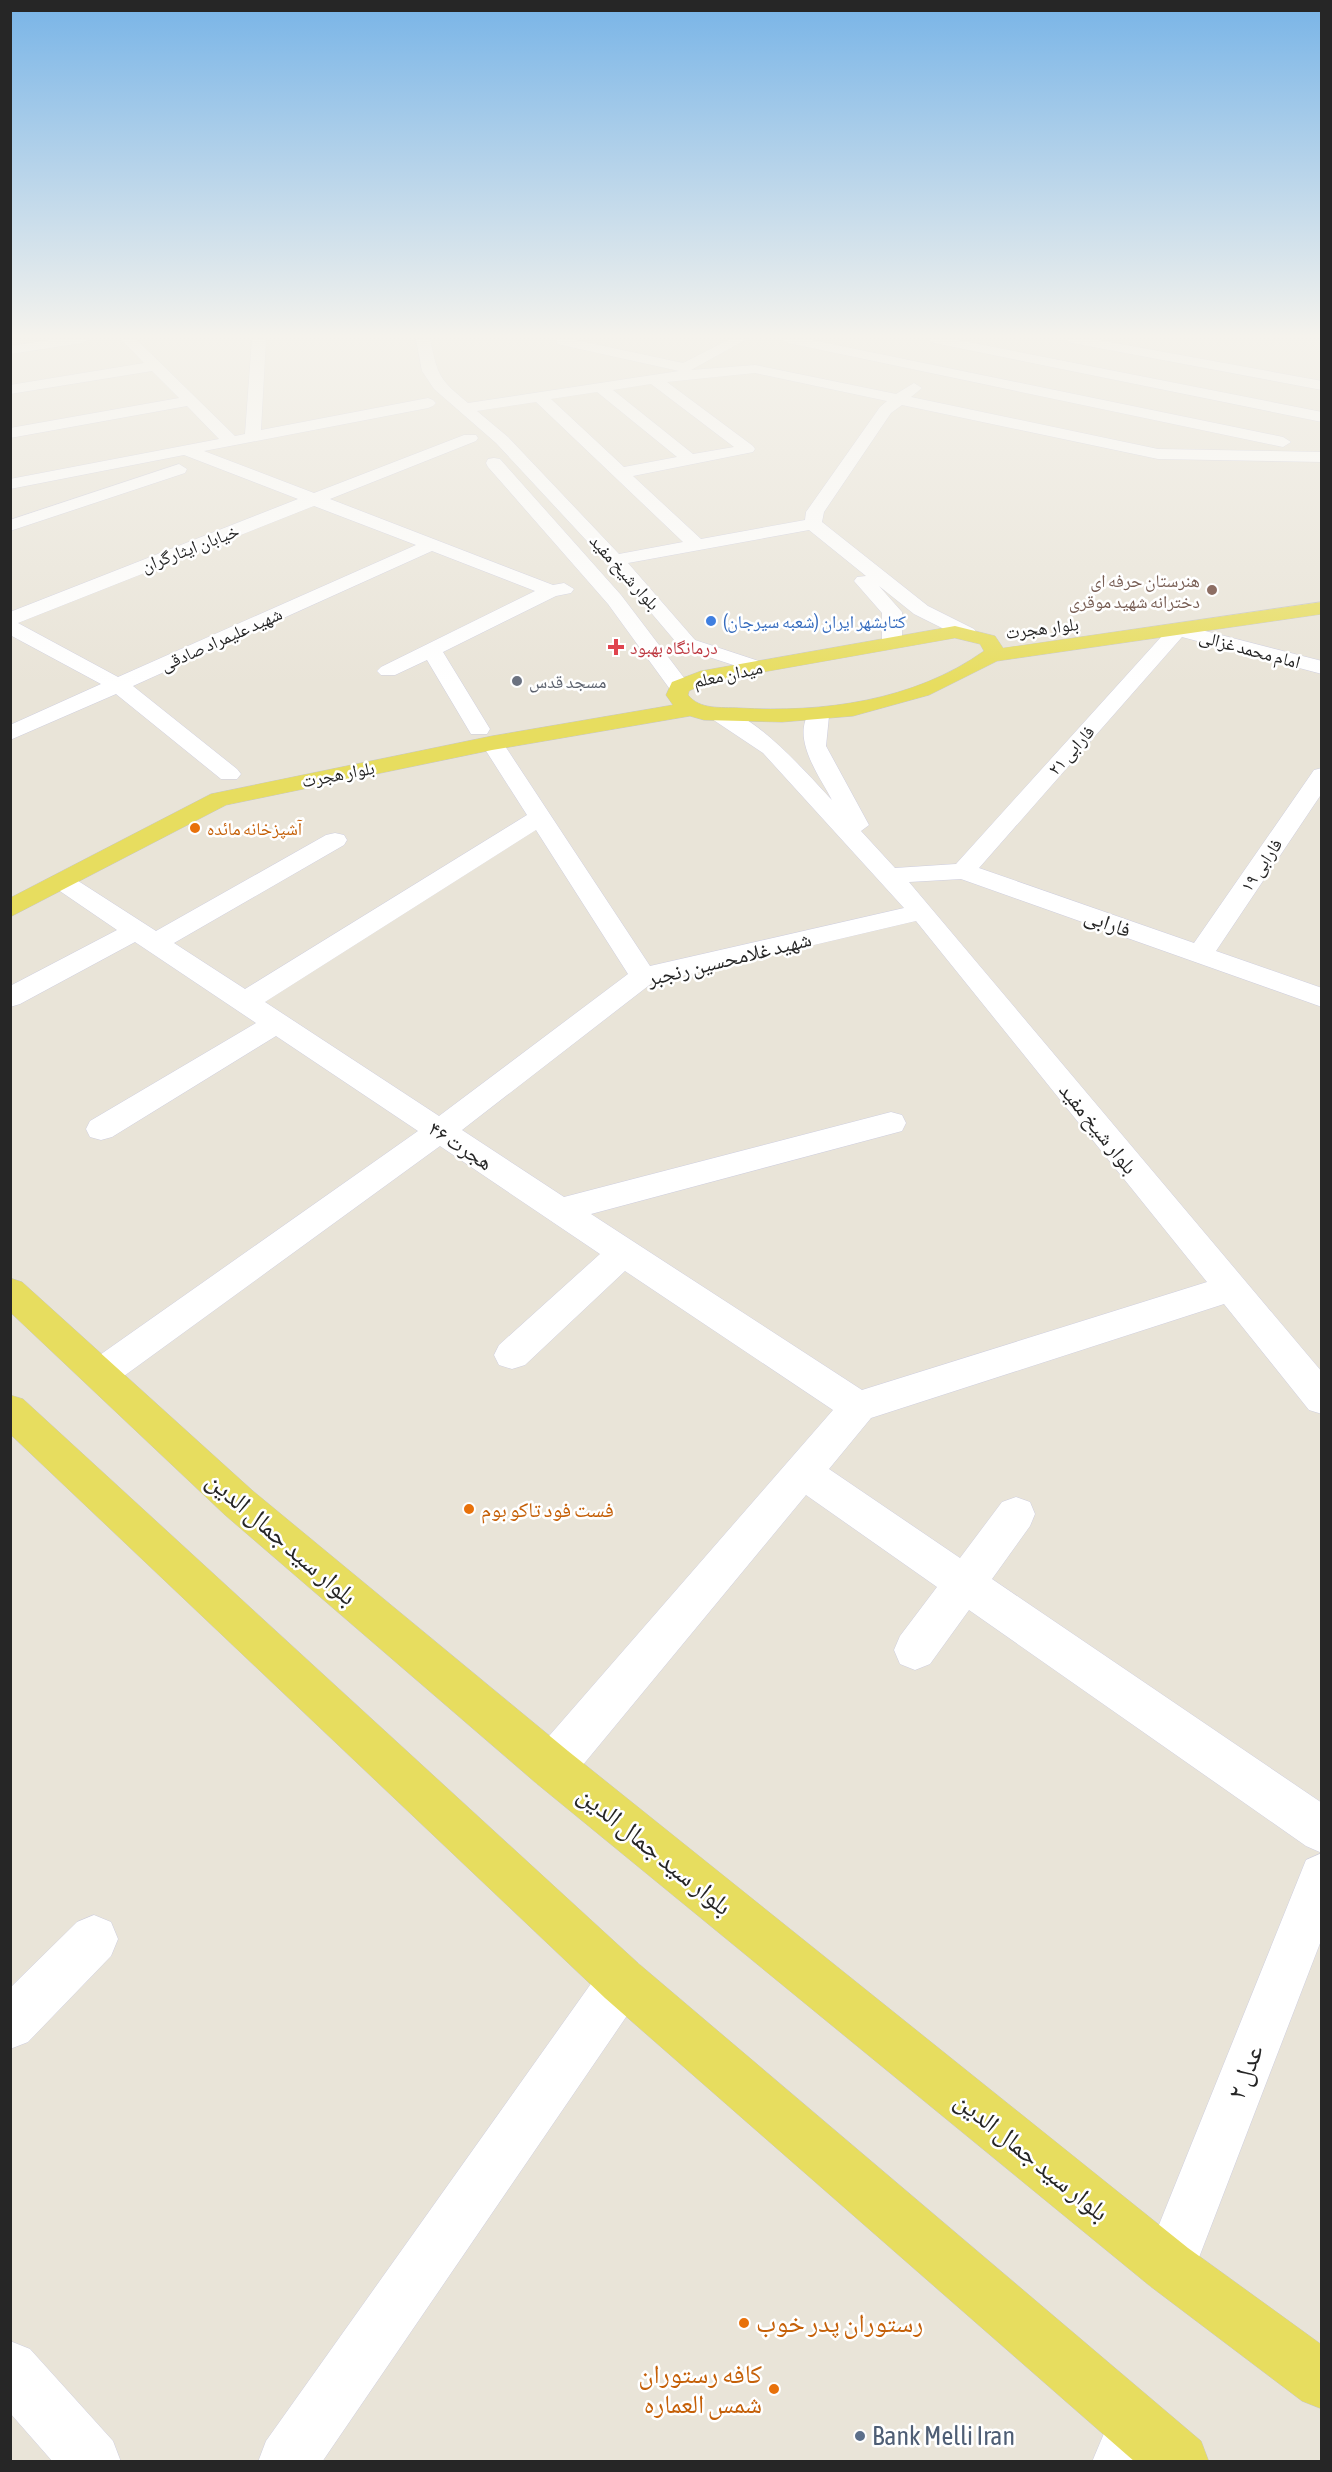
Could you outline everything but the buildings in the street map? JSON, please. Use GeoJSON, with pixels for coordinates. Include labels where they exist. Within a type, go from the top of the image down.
{"type":"FeatureCollection","features":[{"type":"Feature","properties":{"kind":"main road","name":"بلوار هجرت"},"geometry":{"type":"LineString","coordinates":[[1033,630],[1254,598]]}},
{"type":"Feature","properties":{"kind":"main road","name":"بلوار هجرت"},"geometry":{"type":"LineString","coordinates":[[991,656],[1318,609]]}},
{"type":"Feature","properties":{"kind":"main road","name":"میدان معلم"},"geometry":{"type":"LineString","coordinates":[[971,634],[955,632],[701,676],[680,687],[677,695],[681,702],[690,709],[720,714],[818,716],[871,707],[917,694],[960,675],[991,656]]}},
{"type":"Feature","properties":{"kind":"main road","name":"بلوار هجرت"},"geometry":{"type":"LineString","coordinates":[[971,634],[1010,632]]}},
{"type":"Feature","properties":{"kind":"main road"},"geometry":{"type":"LineString","coordinates":[[971,634],[993,645],[994,651],[991,656]]}},
{"type":"Feature","properties":{"kind":"main road","name":"بلوار هجرت"},"geometry":{"type":"LineString","coordinates":[[10,909],[219,799],[680,687]]}},
{"type":"Feature","properties":{"kind":"main road","name":"بلوار هجرت"},"geometry":{"type":"LineString","coordinates":[[10,885],[229,774],[485,736],[690,709]]}},
{"type":"Feature","properties":{"kind":"main road","name":"بلوار سید جمال الدین"},"geometry":{"type":"LineString","coordinates":[[10,1292],[239,1503],[552,1767],[1169,2268],[1322,2381]]}},
{"type":"Feature","properties":{"kind":"main road"},"geometry":{"type":"LineString","coordinates":[[10,1410],[622,1981],[1129,2444],[1180,2462]]}},
{"type":"Feature","properties":{"kind":"street"},"geometry":{"type":"LineString","coordinates":[[10,484],[163,454]]}},
{"type":"Feature","properties":{"kind":"street"},"geometry":{"type":"LineString","coordinates":[[197,454],[551,591]]}},
{"type":"Feature","properties":{"kind":"street","name":"خیابان ایثارگران"},"geometry":{"type":"LineString","coordinates":[[10,619],[429,454]]}},
{"type":"Feature","properties":{"kind":"street","name":"بلوار شیخ مفید"},"geometry":{"type":"LineString","coordinates":[[485,454],[602,583],[655,650],[680,687]]}},
{"type":"Feature","properties":{"kind":"street","name":"بلوار شیخ مفید"},"geometry":{"type":"LineString","coordinates":[[516,454],[615,560],[688,644]]}},
{"type":"Feature","properties":{"kind":"street"},"geometry":{"type":"LineString","coordinates":[[599,454],[697,545]]}},
{"type":"Feature","properties":{"kind":"street"},"geometry":{"type":"LineString","coordinates":[[683,454],[690,460]]}},
{"type":"Feature","properties":{"kind":"street"},"geometry":{"type":"LineString","coordinates":[[620,473],[719,454]]}},
{"type":"Feature","properties":{"kind":"street"},"geometry":{"type":"LineString","coordinates":[[813,524],[815,512],[855,454]]}},
{"type":"Feature","properties":{"kind":"street"},"geometry":{"type":"LineString","coordinates":[[1178,454],[1322,457]]}},
{"type":"Feature","properties":{"kind":"street"},"geometry":{"type":"LineString","coordinates":[[10,526],[209,459]]}},
{"type":"Feature","properties":{"kind":"street"},"geometry":{"type":"LineString","coordinates":[[813,524],[892,612],[892,643]]}},
{"type":"Feature","properties":{"kind":"street"},"geometry":{"type":"LineString","coordinates":[[615,560],[813,524],[921,610],[971,634]]}},
{"type":"Feature","properties":{"kind":"street","name":"شهید علیمراد صادقی"},"geometry":{"type":"LineString","coordinates":[[10,733],[431,545]]}},
{"type":"Feature","properties":{"kind":"street"},"geometry":{"type":"LineString","coordinates":[[388,671],[551,591],[602,583]]}},
{"type":"Feature","properties":{"kind":"street"},"geometry":{"type":"LineString","coordinates":[[892,612],[921,610]]}},
{"type":"Feature","properties":{"kind":"street"},"geometry":{"type":"LineString","coordinates":[[10,627],[118,685],[229,774]]}},
{"type":"Feature","properties":{"kind":"street","name":"امام محمد غزالی"},"geometry":{"type":"LineString","coordinates":[[1178,630],[1322,668]]}},
{"type":"Feature","properties":{"kind":"street","name":"فارابی ۲۱"},"geometry":{"type":"LineString","coordinates":[[963,871],[1178,630]]}},
{"type":"Feature","properties":{"kind":"street"},"geometry":{"type":"LineString","coordinates":[[655,650],[674,649],[688,644],[758,667]]}},
{"type":"Feature","properties":{"kind":"street"},"geometry":{"type":"LineString","coordinates":[[432,650],[485,736],[643,976]]}},
{"type":"Feature","properties":{"kind":"street"},"geometry":{"type":"LineString","coordinates":[[720,714],[771,748],[882,867]]}},
{"type":"Feature","properties":{"kind":"street"},"geometry":{"type":"LineString","coordinates":[[818,716],[815,746],[882,867]]}},
{"type":"Feature","properties":{"kind":"street"},"geometry":{"type":"LineString","coordinates":[[771,748],[789,745],[815,746]]}},
{"type":"Feature","properties":{"kind":"street","name":"فارابی ۱۹"},"geometry":{"type":"LineString","coordinates":[[1200,955],[1317,789]]}},
{"type":"Feature","properties":{"kind":"street"},"geometry":{"type":"LineString","coordinates":[[245,1002],[540,817]]}},
{"type":"Feature","properties":{"kind":"street"},"geometry":{"type":"LineString","coordinates":[[10,998],[145,936],[335,840]]}},
{"type":"Feature","properties":{"kind":"street","name":"بلوار شیخ مفید"},"geometry":{"type":"LineString","coordinates":[[882,867],[922,912],[1322,1399]]}},
{"type":"Feature","properties":{"kind":"street","name":"فارابی"},"geometry":{"type":"LineString","coordinates":[[882,867],[963,871],[1322,998]]}},
{"type":"Feature","properties":{"kind":"street","name":"هجرت ۴۶"},"geometry":{"type":"LineString","coordinates":[[63,882],[858,1407]]}},
{"type":"Feature","properties":{"kind":"street","name":"شهید غلامحسین رنجبر"},"geometry":{"type":"LineString","coordinates":[[100,1374],[440,1131],[643,976],[922,912]]}},
{"type":"Feature","properties":{"kind":"street"},"geometry":{"type":"LineString","coordinates":[[101,1129],[276,1023]]}},
{"type":"Feature","properties":{"kind":"street"},"geometry":{"type":"LineString","coordinates":[[560,1210],[891,1123]]}},
{"type":"Feature","properties":{"kind":"street"},"geometry":{"type":"LineString","coordinates":[[512,1355],[624,1252]]}},
{"type":"Feature","properties":{"kind":"street"},"geometry":{"type":"LineString","coordinates":[[552,1767],[858,1407],[1231,1288]]}},
{"type":"Feature","properties":{"kind":"street"},"geometry":{"type":"LineString","coordinates":[[803,1472],[1322,1830]]}},
{"type":"Feature","properties":{"kind":"street"},"geometry":{"type":"LineString","coordinates":[[915,1650],[1016,1514]]}},
{"type":"Feature","properties":{"kind":"street","name":"عدل ۲"},"geometry":{"type":"LineString","coordinates":[[1169,2268],[1322,1876]]}},
{"type":"Feature","properties":{"kind":"street"},"geometry":{"type":"LineString","coordinates":[[10,2024],[94,1939]]}},
{"type":"Feature","properties":{"kind":"street"},"geometry":{"type":"LineString","coordinates":[[287,2462],[622,1981]]}},
{"type":"Feature","properties":{"kind":"street"},"geometry":{"type":"LineString","coordinates":[[10,2369],[92,2462]]}},
{"type":"Feature","properties":{"kind":"place","name":"هنرستان حرفه ای دخترانه شهید موقری"},"geometry":{"type":"Point","coordinates":[1212,590]}},
{"type":"Feature","properties":{"kind":"place","name":"کتابشهر ایران (شعبه سیرجان)"},"geometry":{"type":"Point","coordinates":[711,621]}},
{"type":"Feature","properties":{"kind":"place","name":"درمانگاه بهبود"},"geometry":{"type":"Point","coordinates":[616,647]}},
{"type":"Feature","properties":{"kind":"place","name":"مسجد قدس"},"geometry":{"type":"Point","coordinates":[517,681]}},
{"type":"Feature","properties":{"kind":"place","name":"آشپزخانه مائده"},"geometry":{"type":"Point","coordinates":[195,828]}},
{"type":"Feature","properties":{"kind":"place","name":"فست فود تاکو بوم"},"geometry":{"type":"Point","coordinates":[469,1509]}},
{"type":"Feature","properties":{"kind":"place","name":"رستوران پدر خوب"},"geometry":{"type":"Point","coordinates":[744,2323]}},
{"type":"Feature","properties":{"kind":"place","name":"کافه رستوران شمس العماره"},"geometry":{"type":"Point","coordinates":[774,2389]}},
{"type":"Feature","properties":{"kind":"place","name":"Bank Melli Iran"},"geometry":{"type":"Point","coordinates":[860,2436]}}]}
